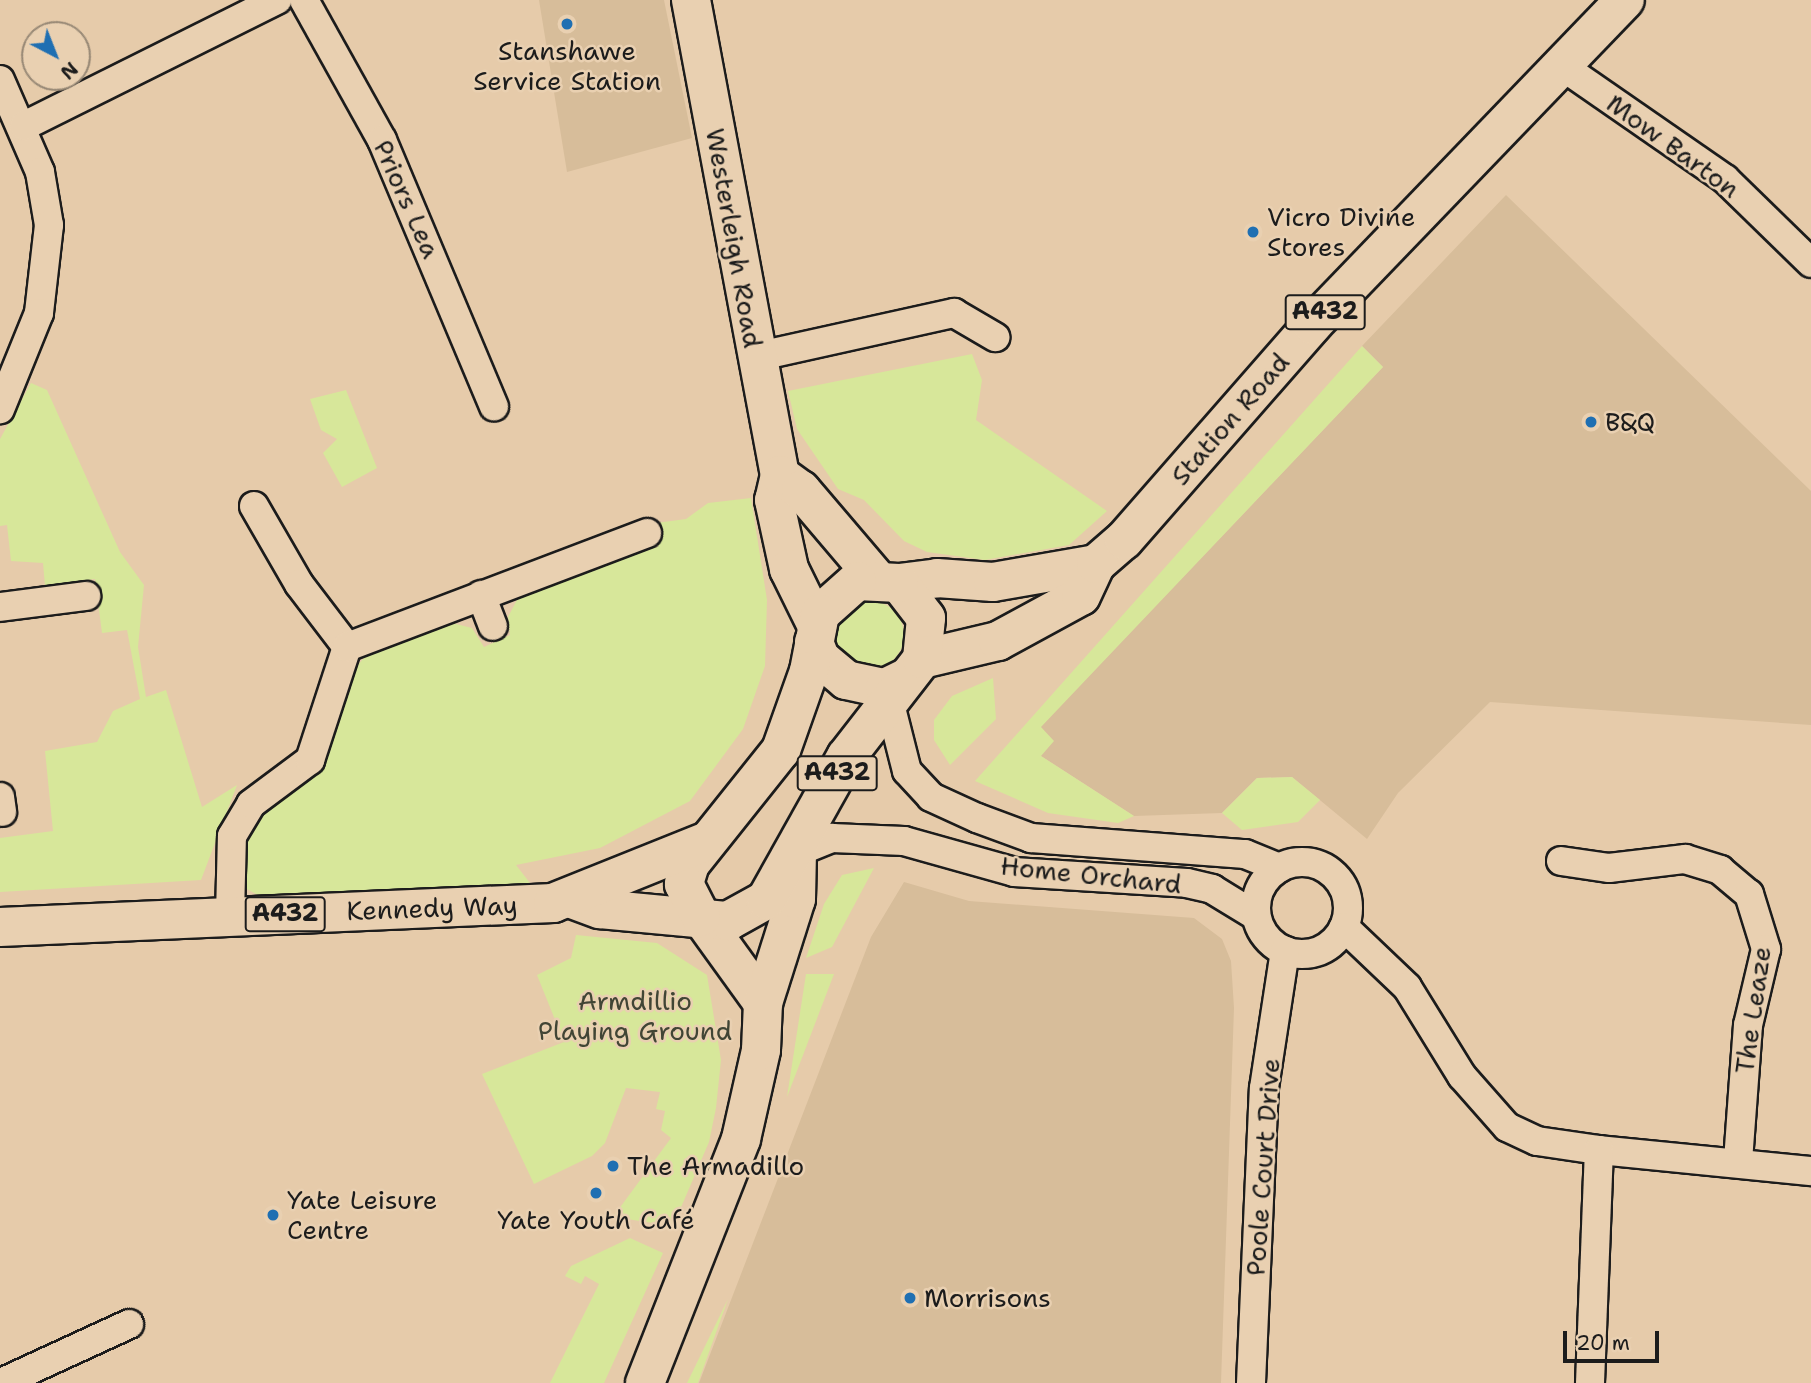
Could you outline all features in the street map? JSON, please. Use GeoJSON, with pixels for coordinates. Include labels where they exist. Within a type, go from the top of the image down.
{"type":"FeatureCollection","features":[{"type":"Feature","properties":{"kind":"main road","name":"Westerleigh Road"},"geometry":{"type":"LineString","coordinates":[[691,0],[755,357],[780,475],[774,500],[789,569],[815,634]]}},
{"type":"Feature","properties":{"kind":"main road","name":"Station Road"},"geometry":{"type":"LineString","coordinates":[[907,680],[1045,620],[1081,596],[1096,564],[1559,64],[1625,0]]}},
{"type":"Feature","properties":{"kind":"main road"},"geometry":{"type":"LineString","coordinates":[[780,475],[801,490],[926,618],[907,680]]}},
{"type":"Feature","properties":{"kind":"main road","name":"A432"},"geometry":{"type":"LineString","coordinates":[[907,680],[846,758],[797,852],[751,914],[729,921],[701,917],[684,884],[705,842],[781,750],[815,634],[834,596],[888,581],[993,582],[1096,564]]}},
{"type":"Feature","properties":{"kind":"main road","name":"A432"},"geometry":{"type":"LineString","coordinates":[[815,634],[820,657],[845,680],[885,688],[907,680]]}},
{"type":"Feature","properties":{"kind":"main road","name":"Kennedy Way"},"geometry":{"type":"LineString","coordinates":[[569,898],[610,876],[705,842]]}},
{"type":"Feature","properties":{"kind":"main road"},"geometry":{"type":"LineString","coordinates":[[645,1383],[741,1139],[761,1050],[764,1003],[796,899],[797,852]]}},
{"type":"Feature","properties":{"kind":"main road","name":"Kennedy Way"},"geometry":{"type":"LineString","coordinates":[[0,927],[569,898],[600,909],[701,917]]}},
{"type":"Feature","properties":{"kind":"main road"},"geometry":{"type":"LineString","coordinates":[[701,917],[764,1003]]}},
{"type":"Feature","properties":{"kind":"street"},"geometry":{"type":"LineString","coordinates":[[24,126],[277,0]]}},
{"type":"Feature","properties":{"kind":"street","name":"Priors Lea"},"geometry":{"type":"LineString","coordinates":[[304,0],[382,140],[494,406]]}},
{"type":"Feature","properties":{"kind":"street","name":"Mow Barton"},"geometry":{"type":"LineString","coordinates":[[1559,64],[1725,179],[1811,262]]}},
{"type":"Feature","properties":{"kind":"street"},"geometry":{"type":"LineString","coordinates":[[0,80],[24,126],[49,225],[47,271],[31,343],[0,409]]}},
{"type":"Feature","properties":{"kind":"street"},"geometry":{"type":"LineString","coordinates":[[755,357],[954,313],[995,337]]}},
{"type":"Feature","properties":{"kind":"street"},"geometry":{"type":"LineString","coordinates":[[254,506],[282,555],[347,648]]}},
{"type":"Feature","properties":{"kind":"street"},"geometry":{"type":"LineString","coordinates":[[347,648],[647,533]]}},
{"type":"Feature","properties":{"kind":"street"},"geometry":{"type":"LineString","coordinates":[[481,595],[493,626]]}},
{"type":"Feature","properties":{"kind":"street"},"geometry":{"type":"LineString","coordinates":[[0,607],[86,596]]}},
{"type":"Feature","properties":{"kind":"street"},"geometry":{"type":"LineString","coordinates":[[230,916],[232,836],[251,804],[310,760],[347,648]]}},
{"type":"Feature","properties":{"kind":"street","name":"Home Orchard"},"geometry":{"type":"LineString","coordinates":[[907,680],[907,771],[931,796],[977,818],[1031,838],[1245,854],[1279,868]]}},
{"type":"Feature","properties":{"kind":"street","name":"Home Orchard"},"geometry":{"type":"LineString","coordinates":[[797,852],[832,838],[904,841],[1014,872],[1187,883],[1212,889],[1256,916]]}},
{"type":"Feature","properties":{"kind":"street","name":"The Leaze"},"geometry":{"type":"LineString","coordinates":[[1561,861],[1609,868],[1685,859],[1720,870],[1749,894],[1766,949],[1748,1025],[1738,1161]]}},
{"type":"Feature","properties":{"kind":"street"},"geometry":{"type":"LineString","coordinates":[[1311,863],[1339,880],[1348,911],[1344,928],[1319,951],[1285,951],[1267,937],[1256,916],[1261,889],[1279,868],[1311,863]]}},
{"type":"Feature","properties":{"kind":"street"},"geometry":{"type":"LineString","coordinates":[[1344,928],[1407,987],[1486,1109],[1537,1141],[1811,1171]]}},
{"type":"Feature","properties":{"kind":"street","name":"Poole Court Drive"},"geometry":{"type":"LineString","coordinates":[[1251,1383],[1264,1088],[1285,951]]}},
{"type":"Feature","properties":{"kind":"street"},"geometry":{"type":"LineString","coordinates":[[1590,1383],[1600,1150]]}},
{"type":"Feature","properties":{"kind":"street"},"geometry":{"type":"LineString","coordinates":[[1,1383],[129,1324]]}},
{"type":"Feature","properties":{"kind":"shaded area"},"geometry":{"type":"Polygon","coordinates":[[[539,0],[664,0],[692,138],[567,172],[539,0]]]}},
{"type":"Feature","properties":{"kind":"shaded area"},"geometry":{"type":"Polygon","coordinates":[[[1506,195],[1811,491],[1811,725],[1490,702],[1398,793],[1367,839],[1292,777],[1257,778],[1222,813],[1134,816],[1041,756],[1040,727],[1383,367],[1362,346],[1506,195]]]}},
{"type":"Feature","properties":{"kind":"shaded area"},"geometry":{"type":"Polygon","coordinates":[[[904,882],[969,901],[1194,918],[1222,939],[1231,961],[1234,1008],[1221,1383],[699,1383],[871,937],[904,882]]]}},
{"type":"Feature","properties":{"kind":"green space"},"geometry":{"type":"Polygon","coordinates":[[[1362,346],[1383,367],[1041,727],[1054,741],[1041,756],[1134,816],[1118,823],[1048,813],[975,781],[1362,346]]]}},
{"type":"Feature","properties":{"kind":"green space"},"geometry":{"type":"Polygon","coordinates":[[[972,354],[982,380],[976,420],[1107,511],[1069,545],[985,560],[927,552],[904,541],[864,500],[838,489],[797,429],[788,391],[972,354]]]}},
{"type":"Feature","properties":{"kind":"green space"},"geometry":{"type":"Polygon","coordinates":[[[31,383],[47,390],[120,552],[144,585],[138,647],[146,697],[166,690],[202,807],[237,785],[201,880],[0,892],[0,838],[53,831],[45,751],[97,742],[113,711],[140,699],[127,630],[102,633],[95,579],[45,586],[43,563],[11,561],[7,525],[0,526],[0,439],[31,383]]]}},
{"type":"Feature","properties":{"kind":"green space"},"geometry":{"type":"Polygon","coordinates":[[[346,390],[377,468],[342,487],[323,453],[337,439],[321,430],[310,399],[346,390]]]}},
{"type":"Feature","properties":{"kind":"green space"},"geometry":{"type":"Polygon","coordinates":[[[751,498],[767,600],[765,666],[743,729],[690,801],[600,848],[516,865],[530,883],[518,887],[267,900],[245,888],[241,831],[325,763],[353,670],[365,657],[448,622],[472,628],[484,647],[510,635],[508,617],[519,596],[635,549],[658,547],[656,523],[686,519],[708,503],[751,498]]]}},
{"type":"Feature","properties":{"kind":"green space"},"geometry":{"type":"Polygon","coordinates":[[[870,601],[883,604],[894,611],[901,622],[904,635],[901,648],[894,659],[883,666],[870,669],[857,666],[846,659],[839,648],[836,635],[839,622],[846,611],[857,604],[870,601]]]}},
{"type":"Feature","properties":{"kind":"green space"},"geometry":{"type":"Polygon","coordinates":[[[993,678],[996,719],[950,765],[934,740],[934,720],[952,696],[993,678]]]}},
{"type":"Feature","properties":{"kind":"green space"},"geometry":{"type":"Polygon","coordinates":[[[1292,777],[1320,800],[1298,822],[1242,830],[1222,813],[1257,778],[1292,777]]]}},
{"type":"Feature","properties":{"kind":"green space"},"geometry":{"type":"Polygon","coordinates":[[[874,868],[832,947],[806,958],[824,904],[842,875],[874,868]]]}},
{"type":"Feature","properties":{"kind":"green space","name":"Armdillio Playing Ground"},"geometry":{"type":"Polygon","coordinates":[[[576,935],[657,943],[707,975],[721,1060],[716,1108],[709,1142],[673,1226],[613,1217],[671,1138],[661,1130],[665,1111],[656,1109],[660,1092],[626,1088],[605,1143],[592,1156],[534,1184],[482,1074],[564,1042],[537,975],[571,958],[576,935]]]}},
{"type":"Feature","properties":{"kind":"green space"},"geometry":{"type":"Polygon","coordinates":[[[806,974],[834,974],[787,1097],[806,974]]]}},
{"type":"Feature","properties":{"kind":"green space"},"geometry":{"type":"Polygon","coordinates":[[[630,1238],[663,1253],[604,1383],[550,1383],[599,1284],[585,1276],[581,1284],[565,1276],[571,1266],[630,1238]]]}},
{"type":"Feature","properties":{"kind":"green space"},"geometry":{"type":"Polygon","coordinates":[[[728,1299],[698,1383],[687,1383],[728,1299]]]}},
{"type":"Feature","properties":{"kind":"place","name":"Stanshawe Service Station"},"geometry":{"type":"Point","coordinates":[567,24]}},
{"type":"Feature","properties":{"kind":"place","name":"Vicro Divine Stores"},"geometry":{"type":"Point","coordinates":[1253,232]}},
{"type":"Feature","properties":{"kind":"place","name":"B&Q"},"geometry":{"type":"Point","coordinates":[1591,422]}},
{"type":"Feature","properties":{"kind":"place","name":"The Armadillo"},"geometry":{"type":"Point","coordinates":[613,1166]}},
{"type":"Feature","properties":{"kind":"place","name":"Yate Youth Café"},"geometry":{"type":"Point","coordinates":[596,1193]}},
{"type":"Feature","properties":{"kind":"place","name":"Yate Leisure Centre"},"geometry":{"type":"Point","coordinates":[273,1215]}},
{"type":"Feature","properties":{"kind":"place","name":"Morrisons"},"geometry":{"type":"Point","coordinates":[910,1298]}}]}
